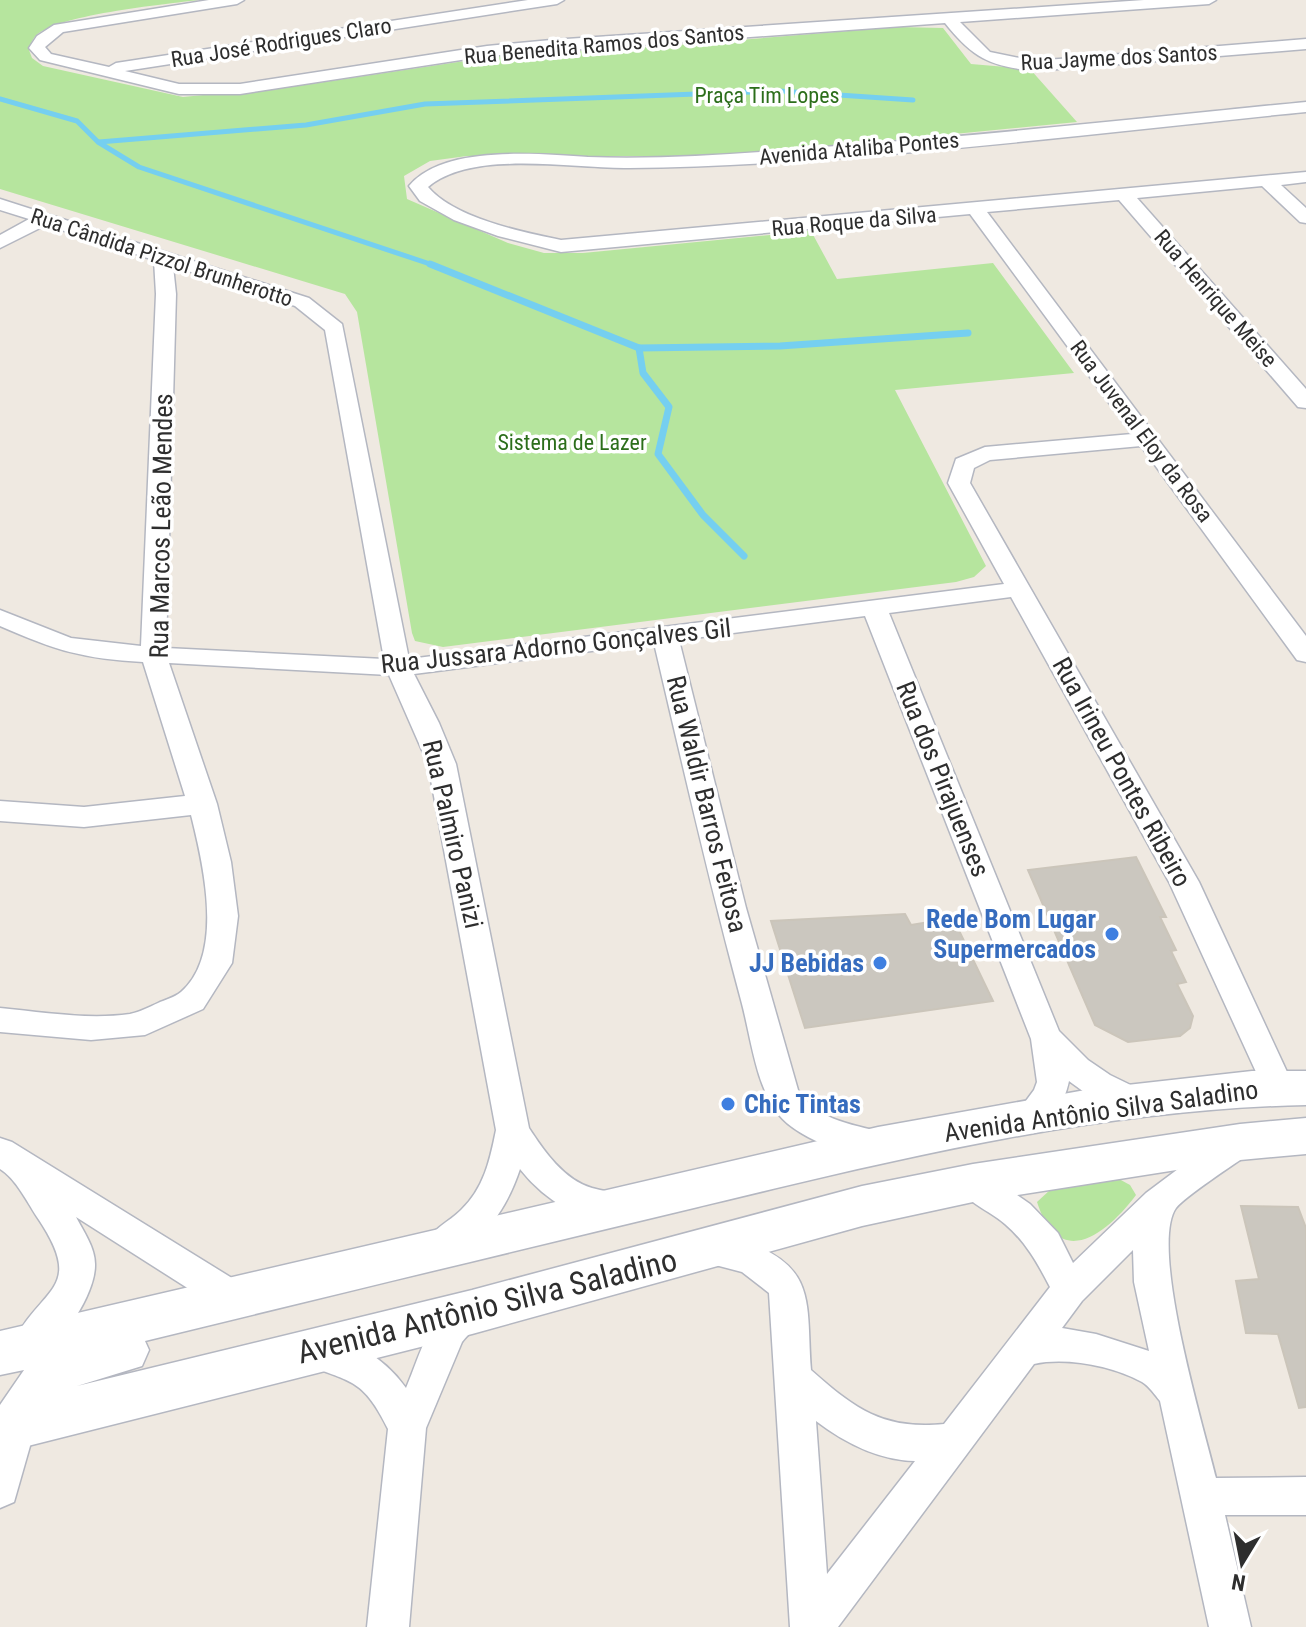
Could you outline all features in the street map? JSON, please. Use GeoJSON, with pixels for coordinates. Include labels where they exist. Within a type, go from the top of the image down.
{"type":"FeatureCollection","features":[{"type":"Feature","properties":{"kind":"main road","name":"Avenida Antônio Silva Saladino"},"geometry":{"type":"LineString","coordinates":[[15,1350],[888,1143],[1135,1102],[1292,1088]]}},
{"type":"Feature","properties":{"kind":"main road","name":"Avenida Antônio Silva Saladino"},"geometry":{"type":"LineString","coordinates":[[9,1427],[472,1312],[862,1206],[973,1183],[1240,1142],[1306,1136]]}},
{"type":"Feature","properties":{"kind":"main road"},"geometry":{"type":"LineString","coordinates":[[888,1143],[973,1183]]}},
{"type":"Feature","properties":{"kind":"main road"},"geometry":{"type":"LineString","coordinates":[[9,1427],[41,1383],[64,1367],[363,1286],[433,1249]]}},
{"type":"Feature","properties":{"kind":"street","name":"Rua Benedita Ramos dos Santos"},"geometry":{"type":"LineString","coordinates":[[237,0],[59,28],[42,39],[37,48],[46,57],[179,89],[240,89],[487,51],[1209,0]]}},
{"type":"Feature","properties":{"kind":"street","name":"Rua José Rodrigues Claro"},"geometry":{"type":"LineString","coordinates":[[100,71],[557,0]]}},
{"type":"Feature","properties":{"kind":"street","name":"Rua Jayme dos Santos"},"geometry":{"type":"LineString","coordinates":[[950,19],[977,53],[1003,63],[1034,66],[1306,44]]}},
{"type":"Feature","properties":{"kind":"street"},"geometry":{"type":"LineString","coordinates":[[153,62],[148,77],[153,83]]}},
{"type":"Feature","properties":{"kind":"street","name":"Avenida Ataliba Pontes"},"geometry":{"type":"LineString","coordinates":[[418,186],[436,170],[473,162],[626,163],[772,156],[1306,107]]}},
{"type":"Feature","properties":{"kind":"street","name":"Rua Roque da Silva"},"geometry":{"type":"LineString","coordinates":[[418,186],[422,196],[441,208],[528,239],[561,246],[1306,177]]}},
{"type":"Feature","properties":{"kind":"street"},"geometry":{"type":"LineString","coordinates":[[1267,181],[1306,218]]}},
{"type":"Feature","properties":{"kind":"street","name":"Rua Henrique Meise"},"geometry":{"type":"LineString","coordinates":[[1125,195],[1306,402]]}},
{"type":"Feature","properties":{"kind":"street"},"geometry":{"type":"LineString","coordinates":[[1,204],[0,242],[44,219]]}},
{"type":"Feature","properties":{"kind":"street","name":"Rua Cândida Pizzol Brunherotto"},"geometry":{"type":"LineString","coordinates":[[1,204],[302,302],[321,314]]}},
{"type":"Feature","properties":{"kind":"street","name":"Rua Juvenal Eloy da Rosa"},"geometry":{"type":"LineString","coordinates":[[976,209],[1306,654]]}},
{"type":"Feature","properties":{"kind":"street","name":"Rua Marcos Leão Mendes"},"geometry":{"type":"LineString","coordinates":[[0,1045],[13,1021],[109,1027],[145,1023],[172,1013],[202,993],[217,966],[221,906],[217,858],[203,804],[154,656],[166,294],[163,257]]}},
{"type":"Feature","properties":{"kind":"street"},"geometry":{"type":"LineString","coordinates":[[166,294],[210,272]]}},
{"type":"Feature","properties":{"kind":"street","name":"Rua Palmiro Panizi"},"geometry":{"type":"LineString","coordinates":[[321,314],[335,328],[398,668],[426,723],[442,764],[513,1130],[539,1172],[554,1186],[593,1204],[622,1207]]}},
{"type":"Feature","properties":{"kind":"street","name":"Rua Irineu Pontes Ribeiro"},"geometry":{"type":"LineString","coordinates":[[1148,439],[985,454],[964,464],[959,483],[1184,882],[1292,1088]]}},
{"type":"Feature","properties":{"kind":"street","name":"Rua Jussara Adorno Gonçalves Gil"},"geometry":{"type":"LineString","coordinates":[[0,617],[65,645],[154,656],[398,668],[1020,589]]}},
{"type":"Feature","properties":{"kind":"street","name":"Rua dos Pirajuenses"},"geometry":{"type":"LineString","coordinates":[[875,609],[1047,1039],[1054,1072],[1053,1088],[1030,1117]]}},
{"type":"Feature","properties":{"kind":"street","name":"Rua Waldir Barros Feitosa"},"geometry":{"type":"LineString","coordinates":[[665,635],[731,908],[788,1106],[803,1120],[847,1138],[888,1143]]}},
{"type":"Feature","properties":{"kind":"street"},"geometry":{"type":"LineString","coordinates":[[0,811],[84,817],[203,804]]}},
{"type":"Feature","properties":{"kind":"street","name":"Rua dos Pirajuenses"},"geometry":{"type":"LineString","coordinates":[[1047,1039],[1061,1057],[1085,1077],[1135,1102]]}},
{"type":"Feature","properties":{"kind":"street","name":"Rua Palmiro Panizi"},"geometry":{"type":"LineString","coordinates":[[433,1249],[481,1215],[495,1194],[513,1130]]}},
{"type":"Feature","properties":{"kind":"street"},"geometry":{"type":"LineString","coordinates":[[812,1627],[950,1441],[1069,1290],[1160,1204],[1240,1142]]}},
{"type":"Feature","properties":{"kind":"street"},"geometry":{"type":"LineString","coordinates":[[11,1160],[235,1299]]}},
{"type":"Feature","properties":{"kind":"street"},"geometry":{"type":"LineString","coordinates":[[11,1160],[73,1242],[80,1272],[74,1291],[61,1312],[15,1350]]}},
{"type":"Feature","properties":{"kind":"street"},"geometry":{"type":"LineString","coordinates":[[973,1183],[1018,1214],[1046,1244],[1069,1290]]}},
{"type":"Feature","properties":{"kind":"street"},"geometry":{"type":"LineString","coordinates":[[1160,1204],[1150,1241],[1149,1261],[1230,1627]]}},
{"type":"Feature","properties":{"kind":"street"},"geometry":{"type":"LineString","coordinates":[[707,1249],[748,1258],[779,1276],[787,1289],[812,1627]]}},
{"type":"Feature","properties":{"kind":"street"},"geometry":{"type":"LineString","coordinates":[[388,1627],[407,1428],[448,1332],[456,1321],[472,1312]]}},
{"type":"Feature","properties":{"kind":"street"},"geometry":{"type":"LineString","coordinates":[[1024,1350],[1055,1343],[1096,1350],[1157,1370],[1180,1397]]}},
{"type":"Feature","properties":{"kind":"street"},"geometry":{"type":"LineString","coordinates":[[310,1352],[353,1363],[381,1380],[407,1428]]}},
{"type":"Feature","properties":{"kind":"street"},"geometry":{"type":"LineString","coordinates":[[794,1378],[844,1423],[866,1434],[927,1445],[950,1441]]}},
{"type":"Feature","properties":{"kind":"street"},"geometry":{"type":"LineString","coordinates":[[0,1489],[9,1427]]}},
{"type":"Feature","properties":{"kind":"street"},"geometry":{"type":"LineString","coordinates":[[1201,1497],[1306,1496]]}},
{"type":"Feature","properties":{"kind":"green space","name":"Sistema de Lazer"},"geometry":{"type":"Polygon","coordinates":[[[0,0],[199,0],[110,12],[62,23],[34,38],[29,50],[32,58],[43,66],[183,97],[304,85],[512,54],[652,47],[898,27],[943,28],[971,64],[1030,69],[1077,122],[770,152],[678,156],[467,156],[430,161],[404,176],[407,199],[508,243],[544,253],[583,253],[811,231],[837,279],[993,263],[1074,373],[895,390],[986,566],[974,577],[956,582],[443,647],[415,641],[357,312],[345,294],[0,189],[0,0]]]}},
{"type":"Feature","properties":{"kind":"green space"},"geometry":{"type":"Polygon","coordinates":[[[1119,1179],[1130,1185],[1136,1195],[1111,1223],[1097,1233],[1070,1241],[1058,1236],[1046,1223],[1037,1202],[1050,1190],[1119,1179]]]}},
{"type":"Feature","properties":{"kind":"building","name":"Rede Bom Lugar Supermercados"},"geometry":{"type":"Polygon","coordinates":[[[1136,857],[1166,917],[1160,917],[1176,950],[1171,951],[1186,982],[1177,984],[1193,1016],[1190,1028],[1180,1036],[1128,1042],[1095,1025],[1028,870],[1136,857]]]}},
{"type":"Feature","properties":{"kind":"building","name":"JJ Bebidas"},"geometry":{"type":"Polygon","coordinates":[[[905,914],[911,925],[953,918],[993,1001],[805,1028],[771,921],[905,914]]]}},
{"type":"Feature","properties":{"kind":"building"},"geometry":{"type":"Polygon","coordinates":[[[1241,1206],[1298,1207],[1306,1228],[1306,1407],[1299,1408],[1278,1334],[1246,1333],[1236,1281],[1259,1279],[1241,1206]]]}},
{"type":"Feature","properties":{"kind":"waterway"},"geometry":{"type":"LineString","coordinates":[[99,142],[306,125],[425,104],[779,91],[913,100]]}},
{"type":"Feature","properties":{"kind":"waterway"},"geometry":{"type":"LineString","coordinates":[[0,99],[77,121],[98,142],[139,167],[430,264]]}},
{"type":"Feature","properties":{"kind":"waterway"},"geometry":{"type":"LineString","coordinates":[[430,264],[436,266]]}},
{"type":"Feature","properties":{"kind":"waterway"},"geometry":{"type":"LineString","coordinates":[[430,264],[639,348]]}},
{"type":"Feature","properties":{"kind":"waterway"},"geometry":{"type":"LineString","coordinates":[[639,348],[780,346],[968,333]]}},
{"type":"Feature","properties":{"kind":"waterway"},"geometry":{"type":"LineString","coordinates":[[639,348],[643,373],[669,407],[658,454],[703,515],[744,556]]}},
{"type":"Feature","properties":{"kind":"place","name":"Rede Bom Lugar Supermercados"},"geometry":{"type":"Point","coordinates":[1112,934]}},
{"type":"Feature","properties":{"kind":"place","name":"JJ Bebidas"},"geometry":{"type":"Point","coordinates":[880,963]}},
{"type":"Feature","properties":{"kind":"place","name":"Chic Tintas"},"geometry":{"type":"Point","coordinates":[728,1104]}},
{"type":"Feature","properties":{"kind":"park label","name":"Praça Tim Lopes"},"geometry":{"type":"Point","coordinates":[767,95]}}]}
